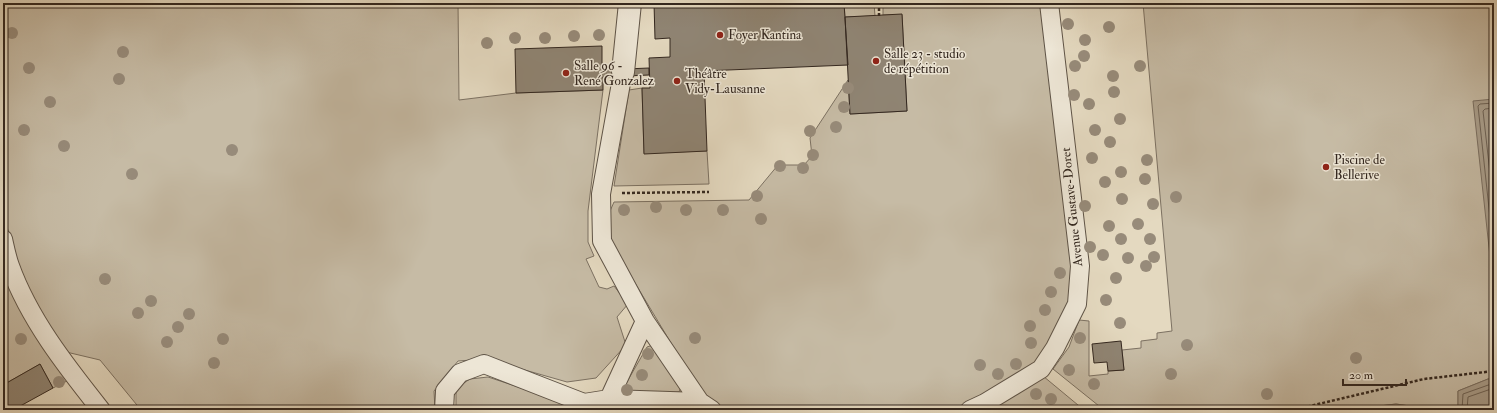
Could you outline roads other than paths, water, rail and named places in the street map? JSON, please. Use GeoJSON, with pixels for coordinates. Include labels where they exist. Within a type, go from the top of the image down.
{"type":"FeatureCollection","features":[{"type":"Feature","properties":{"kind":"street"},"geometry":{"type":"LineString","coordinates":[[630,3],[623,72],[601,194],[602,241],[645,320],[706,406]]}},
{"type":"Feature","properties":{"kind":"street","name":"Avenue Gustave-Doret"},"geometry":{"type":"LineString","coordinates":[[970,410],[985,403],[1041,369],[1055,348],[1077,304],[1080,266],[1049,3]]}},
{"type":"Feature","properties":{"kind":"street"},"geometry":{"type":"LineString","coordinates":[[3,239],[10,266],[26,302],[74,377],[101,410]]}},
{"type":"Feature","properties":{"kind":"street"},"geometry":{"type":"LineString","coordinates":[[609,399],[645,320]]}},
{"type":"Feature","properties":{"kind":"street"},"geometry":{"type":"LineString","coordinates":[[444,410],[445,391],[460,372],[484,364],[577,407],[609,399],[706,406]]}},
{"type":"Feature","properties":{"kind":"water"},"geometry":{"type":"Polygon","coordinates":[[[1494,99],[1494,293],[1473,101],[1494,99]]]}},
{"type":"Feature","properties":{"kind":"water"},"geometry":{"type":"Polygon","coordinates":[[[1488,379],[1494,379],[1494,410],[1458,410],[1458,391],[1488,379]]]}},
{"type":"Feature","properties":{"kind":"water"},"geometry":{"type":"Polygon","coordinates":[[[1396,404],[1436,410],[1347,410],[1396,404]]]}},
{"type":"Feature","properties":{"kind":"place","name":"Foyer Kantina"},"geometry":{"type":"Point","coordinates":[720,35]}},
{"type":"Feature","properties":{"kind":"place","name":"Salle 23 - studio de répétition"},"geometry":{"type":"Point","coordinates":[876,61]}},
{"type":"Feature","properties":{"kind":"place","name":"Salle 96 - René Gonzalez"},"geometry":{"type":"Point","coordinates":[566,73]}},
{"type":"Feature","properties":{"kind":"place","name":"Théâtre Vidy-Lausanne"},"geometry":{"type":"Point","coordinates":[677,81]}},
{"type":"Feature","properties":{"kind":"place","name":"Piscine de Bellerive"},"geometry":{"type":"Point","coordinates":[1326,167]}}]}
